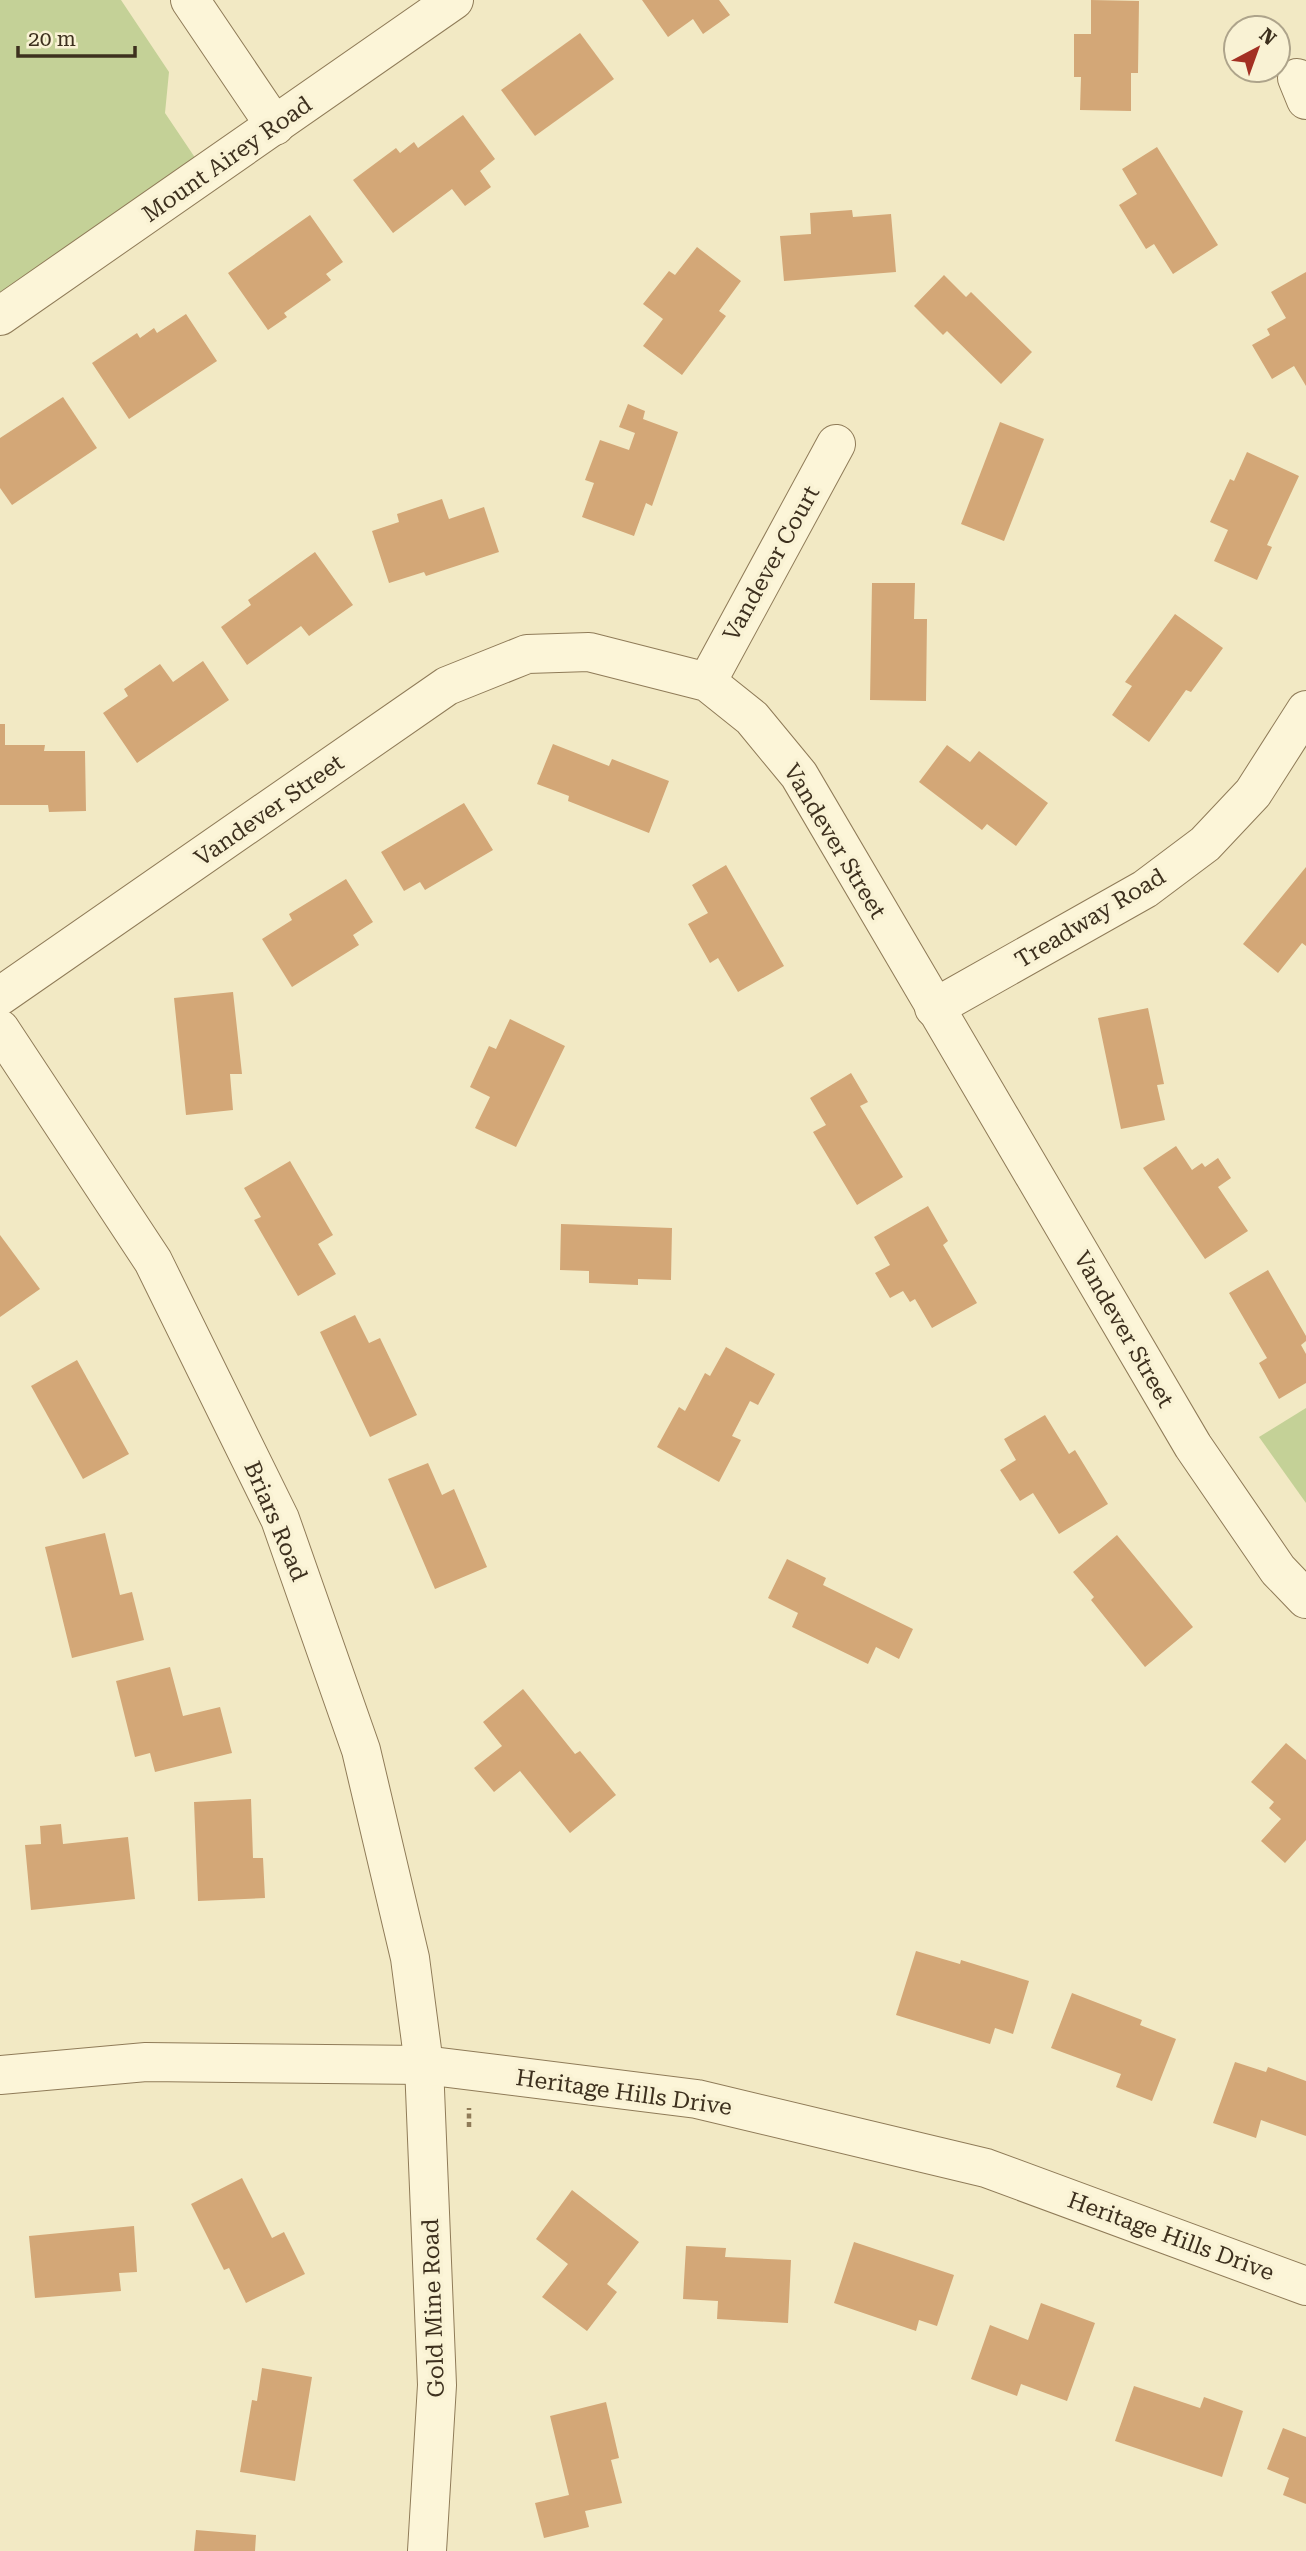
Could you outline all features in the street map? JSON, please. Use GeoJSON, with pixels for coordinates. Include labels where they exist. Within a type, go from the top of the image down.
{"type":"FeatureCollection","features":[{"type":"Feature","properties":{"kind":"street"},"geometry":{"type":"LineString","coordinates":[[190,0],[275,126]]}},
{"type":"Feature","properties":{"kind":"street","name":"Mount Airey Road"},"geometry":{"type":"LineString","coordinates":[[0,316],[454,0]]}},
{"type":"Feature","properties":{"kind":"street","name":"Vandever Court"},"geometry":{"type":"LineString","coordinates":[[707,682],[836,444]]}},
{"type":"Feature","properties":{"kind":"street","name":"Vandever Street"},"geometry":{"type":"LineString","coordinates":[[0,996],[447,686],[527,654],[589,652],[707,682],[752,718],[799,775],[1192,1446],[1279,1570],[1306,1599]]}},
{"type":"Feature","properties":{"kind":"street","name":"Treadway Road"},"geometry":{"type":"LineString","coordinates":[[934,1008],[1145,889],[1205,844],[1254,793],[1306,710]]}},
{"type":"Feature","properties":{"kind":"street","name":"Briars Road"},"geometry":{"type":"LineString","coordinates":[[0,1029],[153,1261],[280,1519],[361,1750],[410,1958],[424,2064]]}},
{"type":"Feature","properties":{"kind":"street","name":"Heritage Hills Drive"},"geometry":{"type":"LineString","coordinates":[[0,2075],[146,2062],[424,2064],[697,2099],[986,2168],[1306,2286]]}},
{"type":"Feature","properties":{"kind":"street","name":"Gold Mine Road"},"geometry":{"type":"LineString","coordinates":[[424,2064],[438,2385],[427,2551]]}},
{"type":"Feature","properties":{"kind":"green space"},"geometry":{"type":"Polygon","coordinates":[[[0,0],[121,0],[169,72],[165,113],[206,174],[0,316],[0,0]]]}},
{"type":"Feature","properties":{"kind":"green space"},"geometry":{"type":"Polygon","coordinates":[[[1306,1408],[1306,1503],[1259,1437],[1306,1408]]]}},
{"type":"Feature","properties":{"kind":"building"},"geometry":{"type":"Polygon","coordinates":[[[642,0],[719,0],[730,15],[703,34],[693,19],[668,37],[642,0]]]}},
{"type":"Feature","properties":{"kind":"building"},"geometry":{"type":"Polygon","coordinates":[[[1091,0],[1139,1],[1138,73],[1131,73],[1131,111],[1080,110],[1081,77],[1074,77],[1074,34],[1091,34],[1091,0]]]}},
{"type":"Feature","properties":{"kind":"building"},"geometry":{"type":"Polygon","coordinates":[[[580,33],[614,79],[535,136],[501,90],[580,33]]]}},
{"type":"Feature","properties":{"kind":"building"},"geometry":{"type":"Polygon","coordinates":[[[463,115],[495,159],[480,171],[491,187],[465,206],[452,189],[393,233],[353,180],[396,148],[400,153],[414,142],[418,148],[463,115]]]}},
{"type":"Feature","properties":{"kind":"building"},"geometry":{"type":"Polygon","coordinates":[[[1157,147],[1218,245],[1173,274],[1154,244],[1146,249],[1119,205],[1137,194],[1122,169],[1157,147]]]}},
{"type":"Feature","properties":{"kind":"building"},"geometry":{"type":"Polygon","coordinates":[[[852,210],[853,217],[891,214],[896,272],[784,281],[780,236],[811,234],[810,213],[852,210]]]}},
{"type":"Feature","properties":{"kind":"building"},"geometry":{"type":"Polygon","coordinates":[[[310,215],[343,262],[326,274],[331,280],[284,313],[287,317],[268,330],[228,273],[310,215]]]}},
{"type":"Feature","properties":{"kind":"building"},"geometry":{"type":"Polygon","coordinates":[[[697,247],[741,281],[719,311],[726,316],[682,375],[643,346],[663,319],[643,304],[669,271],[675,275],[697,247]]]}},
{"type":"Feature","properties":{"kind":"building"},"geometry":{"type":"Polygon","coordinates":[[[1306,272],[1306,386],[1294,366],[1272,379],[1252,345],[1270,335],[1267,329],[1286,318],[1271,292],[1306,272]]]}},
{"type":"Feature","properties":{"kind":"building"},"geometry":{"type":"Polygon","coordinates":[[[944,275],[966,297],[971,292],[1032,352],[1001,384],[947,331],[943,335],[914,306],[944,275]]]}},
{"type":"Feature","properties":{"kind":"building"},"geometry":{"type":"Polygon","coordinates":[[[186,314],[217,361],[129,419],[92,363],[137,333],[140,338],[154,328],[157,333],[186,314]]]}},
{"type":"Feature","properties":{"kind":"building"},"geometry":{"type":"Polygon","coordinates":[[[63,397],[97,448],[12,505],[0,488],[0,438],[63,397]]]}},
{"type":"Feature","properties":{"kind":"building"},"geometry":{"type":"Polygon","coordinates":[[[628,404],[645,411],[643,419],[678,432],[652,506],[646,503],[634,536],[582,517],[594,483],[585,480],[600,440],[629,450],[635,433],[619,427],[628,404]]]}},
{"type":"Feature","properties":{"kind":"building"},"geometry":{"type":"Polygon","coordinates":[[[1000,422],[1044,439],[1004,541],[961,524],[1000,422]]]}},
{"type":"Feature","properties":{"kind":"building"},"geometry":{"type":"Polygon","coordinates":[[[1247,452],[1299,476],[1267,545],[1272,547],[1257,580],[1214,561],[1228,530],[1210,522],[1230,479],[1234,481],[1247,452]]]}},
{"type":"Feature","properties":{"kind":"building"},"geometry":{"type":"Polygon","coordinates":[[[442,499],[449,519],[484,507],[499,552],[426,576],[424,572],[389,583],[372,531],[399,522],[397,514],[442,499]]]}},
{"type":"Feature","properties":{"kind":"building"},"geometry":{"type":"Polygon","coordinates":[[[315,552],[353,605],[309,636],[301,626],[247,665],[221,627],[251,605],[248,600],[315,552]]]}},
{"type":"Feature","properties":{"kind":"building"},"geometry":{"type":"Polygon","coordinates":[[[872,583],[915,583],[914,619],[927,619],[926,701],[870,700],[872,583]]]}},
{"type":"Feature","properties":{"kind":"building"},"geometry":{"type":"Polygon","coordinates":[[[1175,614],[1223,648],[1191,692],[1186,690],[1149,742],[1112,715],[1132,686],[1125,682],[1175,614]]]}},
{"type":"Feature","properties":{"kind":"building"},"geometry":{"type":"Polygon","coordinates":[[[203,661],[229,700],[137,763],[103,713],[128,696],[124,689],[160,664],[173,682],[203,661]]]}},
{"type":"Feature","properties":{"kind":"building"},"geometry":{"type":"Polygon","coordinates":[[[0,724],[5,724],[5,745],[45,745],[44,751],[85,751],[86,811],[49,812],[48,805],[0,805],[0,724]]]}},
{"type":"Feature","properties":{"kind":"building"},"geometry":{"type":"Polygon","coordinates":[[[553,744],[609,766],[612,759],[669,781],[649,833],[568,801],[569,796],[537,784],[553,744]]]}},
{"type":"Feature","properties":{"kind":"building"},"geometry":{"type":"Polygon","coordinates":[[[947,745],[970,762],[979,751],[1048,803],[1016,846],[987,824],[982,830],[919,782],[947,745]]]}},
{"type":"Feature","properties":{"kind":"building"},"geometry":{"type":"Polygon","coordinates":[[[464,803],[493,850],[425,890],[420,882],[404,891],[381,852],[464,803]]]}},
{"type":"Feature","properties":{"kind":"building"},"geometry":{"type":"Polygon","coordinates":[[[726,865],[784,966],[738,992],[718,958],[710,963],[688,924],[708,913],[692,885],[726,865]]]}},
{"type":"Feature","properties":{"kind":"building"},"geometry":{"type":"Polygon","coordinates":[[[1306,867],[1306,946],[1302,943],[1278,973],[1243,944],[1306,867]]]}},
{"type":"Feature","properties":{"kind":"building"},"geometry":{"type":"Polygon","coordinates":[[[346,879],[373,922],[353,935],[359,945],[292,987],[262,939],[292,920],[289,914],[346,879]]]}},
{"type":"Feature","properties":{"kind":"building"},"geometry":{"type":"Polygon","coordinates":[[[233,992],[242,1074],[230,1074],[233,1110],[186,1115],[174,998],[233,992]]]}},
{"type":"Feature","properties":{"kind":"building"},"geometry":{"type":"Polygon","coordinates":[[[1148,1008],[1164,1084],[1157,1085],[1165,1120],[1121,1129],[1098,1018],[1148,1008]]]}},
{"type":"Feature","properties":{"kind":"building"},"geometry":{"type":"Polygon","coordinates":[[[510,1019],[565,1046],[516,1147],[475,1128],[490,1097],[470,1087],[489,1046],[496,1049],[510,1019]]]}},
{"type":"Feature","properties":{"kind":"building"},"geometry":{"type":"Polygon","coordinates":[[[851,1073],[868,1102],[860,1106],[903,1177],[857,1205],[813,1132],[826,1125],[810,1098],[851,1073]]]}},
{"type":"Feature","properties":{"kind":"building"},"geometry":{"type":"Polygon","coordinates":[[[1176,1146],[1192,1170],[1202,1163],[1205,1167],[1218,1158],[1231,1178],[1218,1187],[1248,1231],[1205,1259],[1143,1168],[1176,1146]]]}},
{"type":"Feature","properties":{"kind":"building"},"geometry":{"type":"Polygon","coordinates":[[[290,1161],[333,1235],[318,1244],[336,1274],[298,1296],[254,1220],[261,1217],[244,1188],[290,1161]]]}},
{"type":"Feature","properties":{"kind":"building"},"geometry":{"type":"Polygon","coordinates":[[[928,1206],[948,1241],[943,1245],[977,1303],[932,1328],[915,1299],[910,1302],[903,1291],[890,1298],[875,1273],[890,1265],[874,1237],[928,1206]]]}},
{"type":"Feature","properties":{"kind":"building"},"geometry":{"type":"Polygon","coordinates":[[[561,1224],[672,1228],[671,1280],[638,1279],[638,1285],[589,1283],[589,1271],[560,1270],[561,1224]]]}},
{"type":"Feature","properties":{"kind":"building"},"geometry":{"type":"Polygon","coordinates":[[[0,1235],[40,1289],[0,1317],[0,1235]]]}},
{"type":"Feature","properties":{"kind":"building"},"geometry":{"type":"Polygon","coordinates":[[[1268,1270],[1306,1336],[1306,1341],[1301,1345],[1306,1354],[1306,1383],[1279,1399],[1259,1363],[1267,1358],[1229,1293],[1268,1270]]]}},
{"type":"Feature","properties":{"kind":"building"},"geometry":{"type":"Polygon","coordinates":[[[355,1315],[369,1343],[380,1338],[417,1415],[370,1437],[320,1332],[355,1315]]]}},
{"type":"Feature","properties":{"kind":"building"},"geometry":{"type":"Polygon","coordinates":[[[726,1347],[775,1374],[758,1405],[750,1401],[732,1436],[741,1440],[719,1482],[657,1447],[679,1407],[685,1411],[705,1373],[710,1376],[726,1347]]]}},
{"type":"Feature","properties":{"kind":"building"},"geometry":{"type":"Polygon","coordinates":[[[77,1360],[129,1454],[83,1479],[31,1386],[77,1360]]]}},
{"type":"Feature","properties":{"kind":"building"},"geometry":{"type":"Polygon","coordinates":[[[1045,1415],[1069,1454],[1075,1450],[1108,1504],[1059,1534],[1033,1493],[1020,1501],[1000,1470],[1016,1460],[1004,1439],[1045,1415]]]}},
{"type":"Feature","properties":{"kind":"building"},"geometry":{"type":"Polygon","coordinates":[[[428,1463],[442,1495],[454,1489],[487,1567],[435,1589],[388,1479],[428,1463]]]}},
{"type":"Feature","properties":{"kind":"building"},"geometry":{"type":"Polygon","coordinates":[[[105,1533],[120,1595],[132,1592],[144,1640],[72,1658],[45,1547],[105,1533]]]}},
{"type":"Feature","properties":{"kind":"building"},"geometry":{"type":"Polygon","coordinates":[[[1117,1535],[1193,1627],[1145,1667],[1091,1600],[1094,1597],[1073,1572],[1117,1535]]]}},
{"type":"Feature","properties":{"kind":"building"},"geometry":{"type":"Polygon","coordinates":[[[787,1559],[826,1578],[823,1585],[913,1629],[899,1659],[876,1647],[868,1664],[792,1627],[798,1613],[768,1598],[787,1559]]]}},
{"type":"Feature","properties":{"kind":"building"},"geometry":{"type":"Polygon","coordinates":[[[170,1667],[183,1716],[220,1707],[232,1753],[155,1772],[150,1753],[135,1757],[116,1681],[170,1667]]]}},
{"type":"Feature","properties":{"kind":"building"},"geometry":{"type":"Polygon","coordinates":[[[523,1689],[575,1754],[580,1751],[616,1795],[570,1833],[520,1771],[494,1792],[474,1768],[502,1746],[483,1722],[523,1689]]]}},
{"type":"Feature","properties":{"kind":"building"},"geometry":{"type":"Polygon","coordinates":[[[1286,1743],[1306,1760],[1306,1840],[1285,1863],[1261,1841],[1281,1819],[1269,1808],[1274,1802],[1251,1782],[1286,1743]]]}},
{"type":"Feature","properties":{"kind":"building"},"geometry":{"type":"Polygon","coordinates":[[[251,1799],[253,1858],[263,1858],[265,1898],[198,1901],[194,1802],[251,1799]]]}},
{"type":"Feature","properties":{"kind":"building"},"geometry":{"type":"Polygon","coordinates":[[[61,1824],[63,1844],[128,1837],[135,1899],[31,1910],[25,1845],[41,1844],[40,1826],[61,1824]]]}},
{"type":"Feature","properties":{"kind":"building"},"geometry":{"type":"Polygon","coordinates":[[[916,1951],[960,1964],[961,1960],[1029,1981],[1013,2034],[995,2028],[990,2044],[896,2015],[916,1951]]]}},
{"type":"Feature","properties":{"kind":"building"},"geometry":{"type":"Polygon","coordinates":[[[1072,1993],[1142,2020],[1140,2025],[1176,2039],[1152,2101],[1116,2087],[1121,2074],[1051,2048],[1072,1993]]]}},
{"type":"Feature","properties":{"kind":"building"},"geometry":{"type":"Polygon","coordinates":[[[1235,2062],[1266,2072],[1268,2067],[1306,2081],[1306,2136],[1261,2120],[1256,2138],[1213,2123],[1235,2062]]]}},
{"type":"Feature","properties":{"kind":"building"},"geometry":{"type":"Polygon","coordinates":[[[242,2178],[272,2238],[284,2232],[305,2274],[246,2303],[229,2268],[224,2270],[191,2204],[242,2178]]]}},
{"type":"Feature","properties":{"kind":"building"},"geometry":{"type":"Polygon","coordinates":[[[572,2190],[639,2242],[607,2284],[617,2292],[587,2331],[542,2297],[568,2264],[536,2239],[572,2190]]]}},
{"type":"Feature","properties":{"kind":"building"},"geometry":{"type":"Polygon","coordinates":[[[134,2226],[137,2272],[119,2273],[121,2291],[35,2298],[29,2236],[134,2226]]]}},
{"type":"Feature","properties":{"kind":"building"},"geometry":{"type":"Polygon","coordinates":[[[854,2242],[954,2275],[937,2326],[919,2320],[916,2331],[834,2303],[854,2242]]]}},
{"type":"Feature","properties":{"kind":"building"},"geometry":{"type":"Polygon","coordinates":[[[686,2246],[726,2248],[725,2257],[791,2260],[788,2323],[717,2319],[718,2301],[683,2299],[686,2246]]]}},
{"type":"Feature","properties":{"kind":"building"},"geometry":{"type":"Polygon","coordinates":[[[1041,2303],[1095,2323],[1067,2401],[1021,2384],[1017,2396],[971,2379],[990,2325],[1028,2340],[1041,2303]]]}},
{"type":"Feature","properties":{"kind":"building"},"geometry":{"type":"Polygon","coordinates":[[[262,2368],[312,2377],[295,2481],[240,2472],[252,2400],[257,2401],[262,2368]]]}},
{"type":"Feature","properties":{"kind":"building"},"geometry":{"type":"Polygon","coordinates":[[[1134,2386],[1200,2408],[1204,2397],[1243,2411],[1222,2477],[1115,2441],[1134,2386]]]}},
{"type":"Feature","properties":{"kind":"building"},"geometry":{"type":"Polygon","coordinates":[[[606,2402],[619,2458],[611,2460],[622,2503],[585,2511],[589,2527],[544,2538],[535,2503],[569,2495],[550,2416],[606,2402]]]}},
{"type":"Feature","properties":{"kind":"building"},"geometry":{"type":"Polygon","coordinates":[[[1283,2428],[1306,2437],[1306,2504],[1283,2495],[1289,2478],[1267,2469],[1283,2428]]]}},
{"type":"Feature","properties":{"kind":"building"},"geometry":{"type":"Polygon","coordinates":[[[196,2530],[256,2535],[255,2551],[194,2551],[196,2530]]]}}]}
